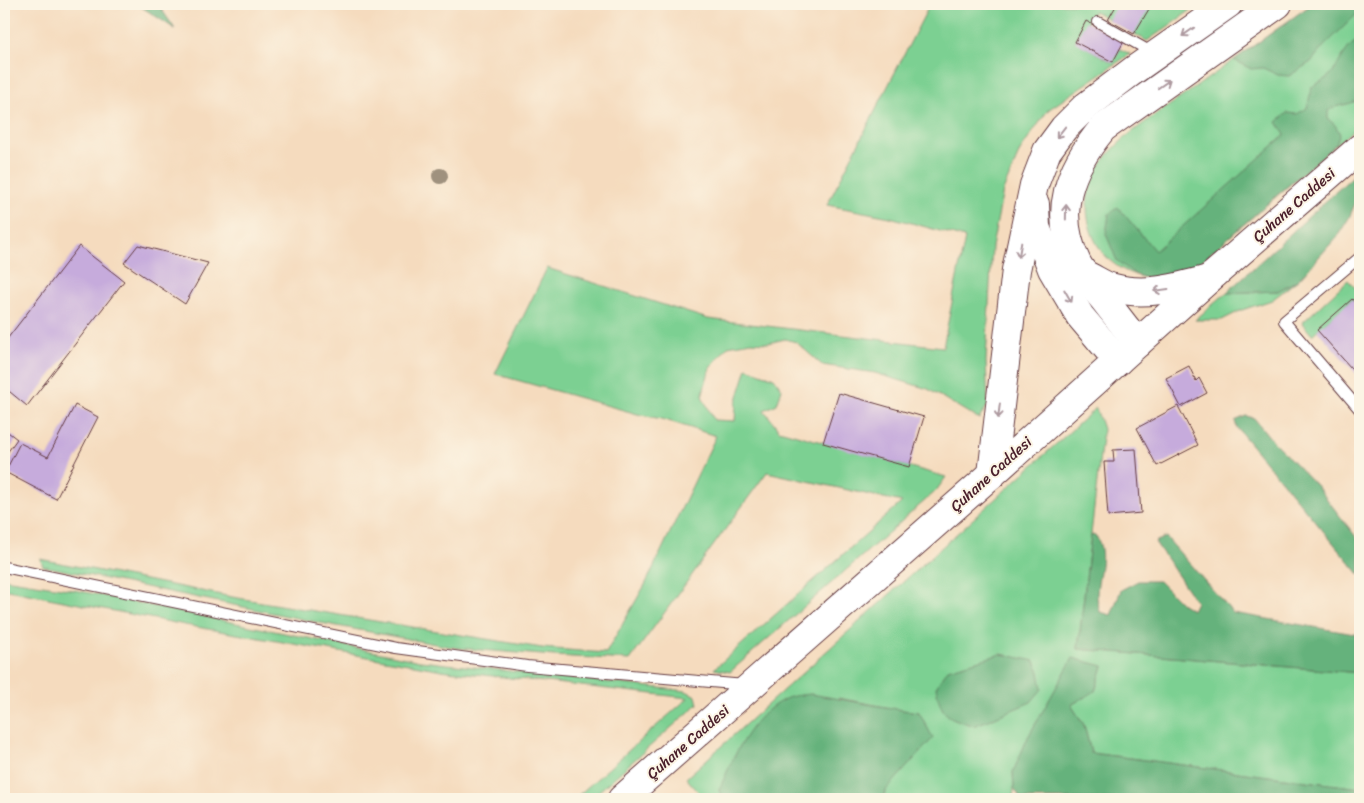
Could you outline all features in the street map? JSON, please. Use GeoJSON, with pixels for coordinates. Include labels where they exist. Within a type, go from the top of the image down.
{"type":"FeatureCollection","features":[{"type":"Feature","properties":{"kind":"main road"},"geometry":{"type":"LineString","coordinates":[[992,474],[1016,270],[1034,185],[1047,151],[1064,128],[1085,107],[1156,54],[1228,4]]}},
{"type":"Feature","properties":{"kind":"main road"},"geometry":{"type":"LineString","coordinates":[[1138,343],[1084,274],[1077,263],[1066,233],[1068,191],[1076,167],[1088,147],[1103,128],[1278,4]]}},
{"type":"Feature","properties":{"kind":"main road","name":"Çuhane Caddesi"},"geometry":{"type":"LineString","coordinates":[[622,799],[992,474],[1209,279],[1360,148]]}},
{"type":"Feature","properties":{"kind":"main road"},"geometry":{"type":"LineString","coordinates":[[1034,185],[1036,227],[1052,269],[1080,316],[1118,361]]}},
{"type":"Feature","properties":{"kind":"main road"},"geometry":{"type":"LineString","coordinates":[[1084,274],[1113,288],[1141,293],[1168,289],[1209,279]]}},
{"type":"Feature","properties":{"kind":"lane"},"geometry":{"type":"LineString","coordinates":[[1098,22],[1156,54]]}},
{"type":"Feature","properties":{"kind":"lane"},"geometry":{"type":"LineString","coordinates":[[1360,257],[1284,321],[1360,410]]}},
{"type":"Feature","properties":{"kind":"lane"},"geometry":{"type":"LineString","coordinates":[[4,567],[396,648],[527,666],[751,685]]}},
{"type":"Feature","properties":{"kind":"green space"},"geometry":{"type":"Polygon","coordinates":[[[137,4],[158,4],[175,29],[137,4]]]}},
{"type":"Feature","properties":{"kind":"green space"},"geometry":{"type":"Polygon","coordinates":[[[930,4],[1200,4],[1147,41],[1094,11],[1075,41],[1112,62],[1120,49],[1130,54],[1048,110],[1020,151],[1003,191],[992,247],[986,361],[988,405],[979,419],[928,389],[875,373],[822,365],[796,342],[785,339],[768,343],[751,342],[728,346],[710,368],[702,396],[714,420],[735,421],[736,403],[747,368],[774,378],[782,389],[777,404],[764,410],[779,430],[946,477],[936,491],[730,672],[714,669],[902,502],[767,472],[630,660],[457,648],[321,623],[43,566],[40,559],[232,597],[375,621],[542,648],[606,653],[646,583],[716,436],[662,419],[641,415],[495,374],[547,268],[708,319],[943,347],[965,238],[890,217],[827,205],[930,4]]]}},
{"type":"Feature","properties":{"kind":"green space"},"geometry":{"type":"Polygon","coordinates":[[[1312,4],[1360,4],[1360,124],[1197,265],[1162,283],[1130,273],[1118,267],[1104,254],[1091,232],[1088,220],[1088,194],[1091,182],[1105,158],[1137,128],[1312,4]]]}},
{"type":"Feature","properties":{"kind":"green space"},"geometry":{"type":"Polygon","coordinates":[[[1312,4],[1360,4],[1360,11],[1324,46],[1311,62],[1289,76],[1278,75],[1263,68],[1251,69],[1234,60],[1312,4]]]}},
{"type":"Feature","properties":{"kind":"green space"},"geometry":{"type":"Polygon","coordinates":[[[1360,40],[1360,98],[1357,101],[1328,111],[1328,119],[1335,125],[1340,134],[1336,144],[1197,265],[1182,275],[1162,283],[1136,275],[1117,261],[1106,234],[1109,214],[1118,207],[1155,251],[1285,135],[1277,122],[1287,113],[1297,114],[1307,108],[1312,87],[1329,76],[1350,46],[1360,40]]]}},
{"type":"Feature","properties":{"kind":"green space"},"geometry":{"type":"Polygon","coordinates":[[[1354,175],[1360,179],[1360,192],[1349,218],[1337,237],[1299,279],[1278,291],[1226,293],[1354,175]]]}},
{"type":"Feature","properties":{"kind":"green space"},"geometry":{"type":"Polygon","coordinates":[[[1299,279],[1272,300],[1242,310],[1222,320],[1195,320],[1226,293],[1278,291],[1299,279]]]}},
{"type":"Feature","properties":{"kind":"green space"},"geometry":{"type":"Polygon","coordinates":[[[1348,280],[1358,291],[1360,289],[1360,308],[1352,299],[1312,335],[1302,323],[1348,280]]]}},
{"type":"Feature","properties":{"kind":"green space"},"geometry":{"type":"Polygon","coordinates":[[[1096,408],[1103,429],[1078,649],[1360,673],[1360,788],[1091,753],[1084,725],[1071,705],[1095,691],[1103,666],[1013,772],[1013,799],[882,799],[919,712],[838,698],[719,790],[723,799],[705,799],[686,778],[1096,408]]]}},
{"type":"Feature","properties":{"kind":"green space"},"geometry":{"type":"Polygon","coordinates":[[[1246,416],[1254,418],[1271,439],[1316,485],[1360,542],[1360,575],[1237,428],[1235,421],[1246,416]]]}},
{"type":"Feature","properties":{"kind":"green space"},"geometry":{"type":"Polygon","coordinates":[[[1091,535],[1096,536],[1102,558],[1097,588],[1100,612],[1111,615],[1121,590],[1138,581],[1159,581],[1182,604],[1192,610],[1196,602],[1155,542],[1166,537],[1233,613],[1360,635],[1360,673],[1078,649],[1091,535]]]}},
{"type":"Feature","properties":{"kind":"green space"},"geometry":{"type":"Polygon","coordinates":[[[4,579],[80,591],[420,661],[686,691],[696,696],[698,704],[590,799],[574,799],[688,698],[448,671],[185,625],[8,590],[4,589],[4,579]]]}},
{"type":"Feature","properties":{"kind":"green space"},"geometry":{"type":"Polygon","coordinates":[[[1001,654],[1035,661],[1042,689],[1031,702],[974,726],[947,714],[943,710],[936,687],[948,669],[1001,654]]]}},
{"type":"Feature","properties":{"kind":"green space"},"geometry":{"type":"Polygon","coordinates":[[[1073,658],[1103,666],[1095,691],[1071,705],[1084,725],[1091,753],[1360,788],[1360,799],[1021,799],[1014,788],[1013,772],[1028,737],[1073,658]]]}},
{"type":"Feature","properties":{"kind":"green space"},"geometry":{"type":"Polygon","coordinates":[[[811,694],[919,712],[933,738],[887,789],[882,799],[723,799],[719,790],[737,751],[753,726],[773,706],[785,699],[811,694]]]}},
{"type":"Feature","properties":{"kind":"building"},"geometry":{"type":"Polygon","coordinates":[[[1117,4],[1152,4],[1134,34],[1108,20],[1117,4]]]}},
{"type":"Feature","properties":{"kind":"building"},"geometry":{"type":"Polygon","coordinates":[[[1086,21],[1124,41],[1113,62],[1075,42],[1086,21]]]}},
{"type":"Feature","properties":{"kind":"building"},"geometry":{"type":"Polygon","coordinates":[[[138,245],[208,263],[185,304],[124,263],[138,245]]]}},
{"type":"Feature","properties":{"kind":"building"},"geometry":{"type":"Polygon","coordinates":[[[79,246],[124,281],[27,406],[4,387],[4,343],[79,246]]]}},
{"type":"Feature","properties":{"kind":"building"},"geometry":{"type":"Polygon","coordinates":[[[1352,299],[1360,308],[1360,378],[1317,330],[1352,299]]]}},
{"type":"Feature","properties":{"kind":"building"},"geometry":{"type":"Polygon","coordinates":[[[1189,366],[1196,381],[1199,378],[1207,393],[1181,407],[1166,378],[1189,366]]]}},
{"type":"Feature","properties":{"kind":"building"},"geometry":{"type":"Polygon","coordinates":[[[839,393],[924,417],[909,467],[823,443],[839,393]]]}},
{"type":"Feature","properties":{"kind":"building"},"geometry":{"type":"Polygon","coordinates":[[[75,405],[98,417],[56,499],[5,472],[20,443],[48,457],[75,405]]]}},
{"type":"Feature","properties":{"kind":"building"},"geometry":{"type":"Polygon","coordinates":[[[1178,406],[1198,445],[1157,466],[1137,428],[1178,406]]]}},
{"type":"Feature","properties":{"kind":"building"},"geometry":{"type":"Polygon","coordinates":[[[4,429],[17,439],[4,457],[4,429]]]}},
{"type":"Feature","properties":{"kind":"building"},"geometry":{"type":"Polygon","coordinates":[[[1136,449],[1141,513],[1108,516],[1104,462],[1114,462],[1113,450],[1136,449]]]}}]}
